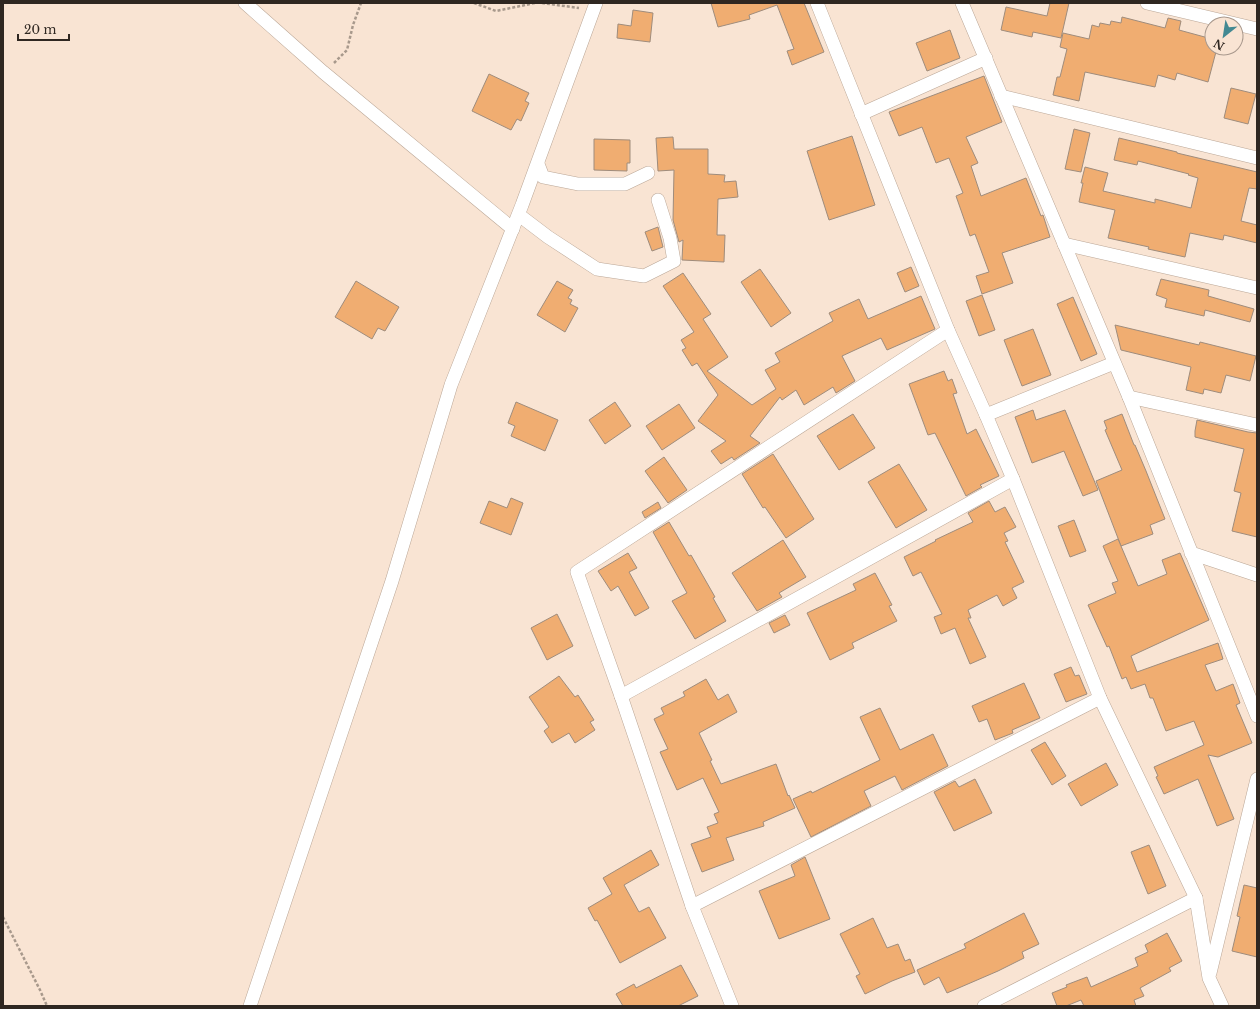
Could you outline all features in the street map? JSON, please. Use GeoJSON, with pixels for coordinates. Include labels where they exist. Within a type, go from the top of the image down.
{"type":"FeatureCollection","features":[{"type":"Feature","properties":{"kind":"street"},"geometry":{"type":"LineString","coordinates":[[245,3],[323,72],[513,229]]}},
{"type":"Feature","properties":{"kind":"street"},"geometry":{"type":"LineString","coordinates":[[816,3],[948,330],[1013,479],[1100,698],[1196,898],[1209,978],[1222,1006]]}},
{"type":"Feature","properties":{"kind":"street"},"geometry":{"type":"LineString","coordinates":[[962,3],[1129,397],[1257,716]]}},
{"type":"Feature","properties":{"kind":"street"},"geometry":{"type":"LineString","coordinates":[[1147,3],[1257,29]]}},
{"type":"Feature","properties":{"kind":"street"},"geometry":{"type":"LineString","coordinates":[[250,1006],[392,581],[451,386],[519,215],[595,6]]}},
{"type":"Feature","properties":{"kind":"street"},"geometry":{"type":"LineString","coordinates":[[861,114],[986,58]]}},
{"type":"Feature","properties":{"kind":"street"},"geometry":{"type":"LineString","coordinates":[[1001,96],[1257,158]]}},
{"type":"Feature","properties":{"kind":"street"},"geometry":{"type":"LineString","coordinates":[[538,164],[543,177],[578,184],[625,184],[648,173]]}},
{"type":"Feature","properties":{"kind":"street"},"geometry":{"type":"LineString","coordinates":[[519,215],[548,237],[597,269],[644,276],[674,261],[670,238],[658,200]]}},
{"type":"Feature","properties":{"kind":"street"},"geometry":{"type":"LineString","coordinates":[[1064,244],[1257,288]]}},
{"type":"Feature","properties":{"kind":"street"},"geometry":{"type":"LineString","coordinates":[[732,1006],[692,906],[621,696],[577,572],[948,330]]}},
{"type":"Feature","properties":{"kind":"street"},"geometry":{"type":"LineString","coordinates":[[986,415],[1114,363]]}},
{"type":"Feature","properties":{"kind":"street"},"geometry":{"type":"LineString","coordinates":[[1129,397],[1257,425]]}},
{"type":"Feature","properties":{"kind":"street"},"geometry":{"type":"LineString","coordinates":[[621,696],[1013,479]]}},
{"type":"Feature","properties":{"kind":"street"},"geometry":{"type":"LineString","coordinates":[[1191,553],[1257,575]]}},
{"type":"Feature","properties":{"kind":"street"},"geometry":{"type":"LineString","coordinates":[[692,906],[1100,698]]}},
{"type":"Feature","properties":{"kind":"street"},"geometry":{"type":"LineString","coordinates":[[1209,978],[1257,778]]}},
{"type":"Feature","properties":{"kind":"street"},"geometry":{"type":"LineString","coordinates":[[984,1006],[1196,898]]}},
{"type":"Feature","properties":{"kind":"path"},"geometry":{"type":"LineString","coordinates":[[323,72],[347,50],[353,25],[361,3]]}},
{"type":"Feature","properties":{"kind":"path"},"geometry":{"type":"LineString","coordinates":[[474,3],[496,11],[535,3]]}},
{"type":"Feature","properties":{"kind":"path"},"geometry":{"type":"LineString","coordinates":[[542,3],[595,6]]}},
{"type":"Feature","properties":{"kind":"path"},"geometry":{"type":"LineString","coordinates":[[3,917],[47,1006]]}},
{"type":"Feature","properties":{"kind":"building"},"geometry":{"type":"Polygon","coordinates":[[[711,3],[804,3],[824,52],[792,65],[787,51],[794,49],[777,5],[749,15],[750,19],[718,27],[711,3]]]}},
{"type":"Feature","properties":{"kind":"building"},"geometry":{"type":"Polygon","coordinates":[[[1050,3],[1069,3],[1061,38],[1033,32],[1032,37],[1001,30],[1006,7],[1047,16],[1050,3]]]}},
{"type":"Feature","properties":{"kind":"building"},"geometry":{"type":"Polygon","coordinates":[[[633,10],[653,13],[650,42],[617,38],[618,24],[631,26],[633,10]]]}},
{"type":"Feature","properties":{"kind":"building"},"geometry":{"type":"Polygon","coordinates":[[[1122,17],[1165,28],[1168,18],[1181,21],[1179,30],[1204,37],[1204,56],[1215,56],[1208,82],[1177,73],[1175,80],[1158,75],[1155,87],[1085,72],[1079,101],[1053,95],[1057,77],[1060,77],[1067,49],[1060,47],[1063,33],[1089,39],[1092,25],[1099,27],[1100,23],[1110,25],[1111,21],[1121,23],[1122,17]]]}},
{"type":"Feature","properties":{"kind":"building"},"geometry":{"type":"Polygon","coordinates":[[[950,30],[960,58],[927,71],[916,43],[950,30]]]}},
{"type":"Feature","properties":{"kind":"building"},"geometry":{"type":"Polygon","coordinates":[[[489,74],[529,93],[525,101],[529,103],[521,121],[517,119],[511,130],[472,111],[489,74]]]}},
{"type":"Feature","properties":{"kind":"building"},"geometry":{"type":"Polygon","coordinates":[[[984,76],[1002,122],[966,137],[978,163],[971,166],[981,196],[1026,178],[1041,216],[1043,215],[1050,237],[1002,253],[1013,283],[982,294],[976,276],[989,272],[975,234],[970,236],[956,196],[963,193],[949,158],[936,163],[922,127],[899,136],[889,112],[984,76]]]}},
{"type":"Feature","properties":{"kind":"building"},"geometry":{"type":"Polygon","coordinates":[[[1231,88],[1256,94],[1248,124],[1224,118],[1231,88]]]}},
{"type":"Feature","properties":{"kind":"building"},"geometry":{"type":"Polygon","coordinates":[[[1074,129],[1090,133],[1081,172],[1065,169],[1074,129]]]}},
{"type":"Feature","properties":{"kind":"building"},"geometry":{"type":"Polygon","coordinates":[[[852,136],[875,205],[829,220],[807,151],[852,136]]]}},
{"type":"Feature","properties":{"kind":"building"},"geometry":{"type":"Polygon","coordinates":[[[673,137],[674,149],[708,149],[708,174],[725,175],[724,182],[736,181],[738,197],[718,199],[717,235],[725,235],[724,262],[682,260],[683,240],[679,242],[673,220],[674,170],[658,171],[656,138],[673,137]]]}},
{"type":"Feature","properties":{"kind":"building"},"geometry":{"type":"Polygon","coordinates":[[[1119,138],[1257,172],[1257,189],[1249,188],[1241,221],[1257,225],[1257,243],[1224,235],[1223,240],[1190,233],[1185,257],[1108,238],[1115,210],[1079,202],[1083,183],[1081,183],[1085,167],[1108,173],[1103,191],[1155,203],[1155,199],[1191,208],[1198,178],[1188,175],[1189,174],[1138,161],[1137,165],[1114,160],[1119,138]]]}},
{"type":"Feature","properties":{"kind":"building"},"geometry":{"type":"Polygon","coordinates":[[[594,139],[630,140],[630,163],[627,163],[627,171],[594,170],[594,139]]]}},
{"type":"Feature","properties":{"kind":"building"},"geometry":{"type":"Polygon","coordinates":[[[658,227],[663,247],[652,251],[645,232],[658,227]]]}},
{"type":"Feature","properties":{"kind":"building"},"geometry":{"type":"Polygon","coordinates":[[[911,267],[919,286],[905,292],[897,273],[911,267]]]}},
{"type":"Feature","properties":{"kind":"building"},"geometry":{"type":"Polygon","coordinates":[[[760,269],[791,313],[771,327],[741,282],[760,269]]]}},
{"type":"Feature","properties":{"kind":"building"},"geometry":{"type":"Polygon","coordinates":[[[683,273],[711,314],[703,319],[728,357],[707,371],[752,405],[776,389],[765,370],[780,362],[775,353],[833,321],[829,313],[859,299],[868,319],[921,296],[935,329],[887,350],[881,338],[842,356],[855,381],[836,393],[833,387],[804,405],[796,390],[782,400],[780,397],[750,436],[760,443],[734,460],[732,457],[721,464],[711,451],[726,441],[698,421],[718,395],[697,363],[692,366],[682,350],[686,348],[681,340],[694,332],[663,286],[683,273]]]}},
{"type":"Feature","properties":{"kind":"building"},"geometry":{"type":"Polygon","coordinates":[[[1161,279],[1209,290],[1208,296],[1254,309],[1250,322],[1205,310],[1204,316],[1165,307],[1167,299],[1156,295],[1161,279]]]}},
{"type":"Feature","properties":{"kind":"building"},"geometry":{"type":"Polygon","coordinates":[[[356,281],[399,307],[385,331],[378,328],[372,339],[335,317],[356,281]]]}},
{"type":"Feature","properties":{"kind":"building"},"geometry":{"type":"Polygon","coordinates":[[[557,281],[573,290],[568,298],[572,300],[570,304],[578,308],[565,332],[537,315],[557,281]]]}},
{"type":"Feature","properties":{"kind":"building"},"geometry":{"type":"Polygon","coordinates":[[[982,295],[995,330],[979,336],[966,301],[982,295]]]}},
{"type":"Feature","properties":{"kind":"building"},"geometry":{"type":"Polygon","coordinates":[[[1073,297],[1097,354],[1081,361],[1057,304],[1073,297]]]}},
{"type":"Feature","properties":{"kind":"building"},"geometry":{"type":"Polygon","coordinates":[[[1115,325],[1199,345],[1200,342],[1256,356],[1250,381],[1226,375],[1221,393],[1204,389],[1203,394],[1186,390],[1191,367],[1121,350],[1115,325]]]}},
{"type":"Feature","properties":{"kind":"building"},"geometry":{"type":"Polygon","coordinates":[[[1033,329],[1051,375],[1022,386],[1004,340],[1033,329]]]}},
{"type":"Feature","properties":{"kind":"building"},"geometry":{"type":"Polygon","coordinates":[[[944,371],[948,381],[952,379],[957,393],[953,394],[967,434],[976,429],[999,476],[980,485],[982,487],[966,496],[935,433],[928,435],[909,384],[944,371]]]}},
{"type":"Feature","properties":{"kind":"building"},"geometry":{"type":"Polygon","coordinates":[[[516,402],[558,420],[545,451],[511,436],[515,426],[508,423],[516,402]]]}},
{"type":"Feature","properties":{"kind":"building"},"geometry":{"type":"Polygon","coordinates":[[[615,402],[631,426],[605,444],[589,420],[615,402]]]}},
{"type":"Feature","properties":{"kind":"building"},"geometry":{"type":"Polygon","coordinates":[[[679,404],[695,428],[662,450],[646,426],[679,404]]]}},
{"type":"Feature","properties":{"kind":"building"},"geometry":{"type":"Polygon","coordinates":[[[1033,410],[1036,420],[1065,410],[1098,490],[1083,496],[1064,451],[1032,463],[1015,417],[1033,410]]]}},
{"type":"Feature","properties":{"kind":"building"},"geometry":{"type":"Polygon","coordinates":[[[853,414],[875,448],[839,470],[817,436],[853,414]]]}},
{"type":"Feature","properties":{"kind":"building"},"geometry":{"type":"Polygon","coordinates":[[[1122,414],[1165,519],[1150,525],[1153,534],[1121,546],[1096,481],[1122,470],[1105,430],[1107,429],[1104,421],[1122,414]]]}},
{"type":"Feature","properties":{"kind":"building"},"geometry":{"type":"Polygon","coordinates":[[[1197,420],[1257,433],[1257,537],[1232,531],[1241,493],[1234,491],[1244,449],[1195,437],[1197,420]]]}},
{"type":"Feature","properties":{"kind":"building"},"geometry":{"type":"Polygon","coordinates":[[[773,454],[814,519],[786,538],[765,507],[763,508],[742,474],[773,454]]]}},
{"type":"Feature","properties":{"kind":"building"},"geometry":{"type":"Polygon","coordinates":[[[664,457],[687,490],[668,503],[645,471],[664,457]]]}},
{"type":"Feature","properties":{"kind":"building"},"geometry":{"type":"Polygon","coordinates":[[[899,464],[927,510],[896,528],[868,482],[899,464]]]}},
{"type":"Feature","properties":{"kind":"building"},"geometry":{"type":"Polygon","coordinates":[[[511,498],[523,503],[511,535],[480,523],[489,501],[507,508],[511,498]]]}},
{"type":"Feature","properties":{"kind":"building"},"geometry":{"type":"Polygon","coordinates":[[[989,501],[995,512],[1005,507],[1016,527],[1004,533],[1008,541],[1005,542],[1024,582],[1012,588],[1017,598],[1003,606],[997,595],[968,610],[971,618],[968,618],[986,657],[970,664],[955,628],[941,634],[934,617],[942,614],[921,572],[913,576],[904,557],[973,522],[968,513],[989,501]]]}},
{"type":"Feature","properties":{"kind":"building"},"geometry":{"type":"Polygon","coordinates":[[[658,502],[661,508],[645,518],[642,512],[658,502]]]}},
{"type":"Feature","properties":{"kind":"building"},"geometry":{"type":"Polygon","coordinates":[[[1074,520],[1086,551],[1070,557],[1058,526],[1074,520]]]}},
{"type":"Feature","properties":{"kind":"building"},"geometry":{"type":"Polygon","coordinates":[[[669,522],[689,556],[691,555],[715,597],[713,598],[726,621],[695,639],[672,601],[687,593],[653,532],[669,522]]]}},
{"type":"Feature","properties":{"kind":"building"},"geometry":{"type":"Polygon","coordinates":[[[1118,539],[1138,586],[1167,574],[1162,560],[1180,553],[1209,620],[1131,656],[1137,672],[1218,643],[1223,659],[1205,665],[1216,691],[1233,684],[1240,703],[1236,705],[1252,743],[1218,757],[1208,755],[1234,819],[1217,826],[1198,779],[1164,794],[1156,777],[1158,776],[1154,767],[1204,745],[1194,721],[1166,731],[1153,698],[1150,698],[1145,684],[1131,689],[1126,677],[1122,679],[1109,646],[1107,647],[1088,605],[1116,593],[1112,583],[1118,581],[1103,546],[1118,539]]]}},
{"type":"Feature","properties":{"kind":"building"},"geometry":{"type":"Polygon","coordinates":[[[783,540],[806,577],[779,593],[782,597],[757,611],[732,573],[783,540]]]}},
{"type":"Feature","properties":{"kind":"building"},"geometry":{"type":"Polygon","coordinates":[[[628,553],[637,568],[629,572],[649,608],[635,616],[618,586],[611,591],[598,571],[628,553]]]}},
{"type":"Feature","properties":{"kind":"building"},"geometry":{"type":"Polygon","coordinates":[[[875,573],[892,605],[889,606],[897,621],[852,643],[854,648],[830,660],[807,613],[856,590],[853,584],[875,573]]]}},
{"type":"Feature","properties":{"kind":"building"},"geometry":{"type":"Polygon","coordinates":[[[557,614],[573,646],[547,660],[531,628],[557,614]]]}},
{"type":"Feature","properties":{"kind":"building"},"geometry":{"type":"Polygon","coordinates":[[[785,615],[790,625],[774,633],[769,623],[785,615]]]}},
{"type":"Feature","properties":{"kind":"building"},"geometry":{"type":"Polygon","coordinates":[[[1071,667],[1075,676],[1079,675],[1087,694],[1066,702],[1054,674],[1071,667]]]}},
{"type":"Feature","properties":{"kind":"building"},"geometry":{"type":"Polygon","coordinates":[[[559,676],[575,697],[578,695],[594,720],[590,722],[595,730],[575,743],[569,733],[552,743],[544,731],[549,727],[529,697],[559,676]]]}},
{"type":"Feature","properties":{"kind":"building"},"geometry":{"type":"Polygon","coordinates":[[[706,679],[718,700],[728,694],[737,712],[699,733],[712,760],[710,761],[721,784],[776,764],[788,796],[789,795],[795,808],[763,822],[764,826],[726,838],[734,860],[702,872],[691,844],[711,837],[707,827],[718,823],[714,814],[719,812],[703,778],[677,790],[660,752],[668,749],[654,719],[664,714],[661,708],[685,696],[683,692],[706,679]]]}},
{"type":"Feature","properties":{"kind":"building"},"geometry":{"type":"Polygon","coordinates":[[[1024,683],[1040,718],[1012,730],[1013,733],[995,740],[987,719],[979,722],[972,706],[1024,683]]]}},
{"type":"Feature","properties":{"kind":"building"},"geometry":{"type":"Polygon","coordinates":[[[880,708],[900,750],[933,734],[948,766],[902,790],[895,776],[864,791],[871,806],[811,837],[793,799],[811,791],[812,793],[880,760],[860,717],[880,708]]]}},
{"type":"Feature","properties":{"kind":"building"},"geometry":{"type":"Polygon","coordinates":[[[1045,742],[1066,776],[1052,785],[1031,750],[1045,742]]]}},
{"type":"Feature","properties":{"kind":"building"},"geometry":{"type":"Polygon","coordinates":[[[1106,763],[1118,785],[1081,806],[1068,784],[1106,763]]]}},
{"type":"Feature","properties":{"kind":"building"},"geometry":{"type":"Polygon","coordinates":[[[975,779],[992,813],[954,831],[934,792],[955,781],[959,787],[975,779]]]}},
{"type":"Feature","properties":{"kind":"building"},"geometry":{"type":"Polygon","coordinates":[[[1149,845],[1166,886],[1148,894],[1131,852],[1149,845]]]}},
{"type":"Feature","properties":{"kind":"building"},"geometry":{"type":"Polygon","coordinates":[[[651,850],[659,865],[624,885],[639,912],[649,907],[666,938],[620,963],[597,920],[595,921],[588,908],[612,894],[603,878],[651,850]]]}},
{"type":"Feature","properties":{"kind":"building"},"geometry":{"type":"Polygon","coordinates":[[[805,857],[830,919],[779,939],[759,891],[795,876],[791,865],[805,857]]]}},
{"type":"Feature","properties":{"kind":"building"},"geometry":{"type":"Polygon","coordinates":[[[1244,885],[1257,888],[1257,957],[1232,951],[1240,917],[1237,916],[1244,885]]]}},
{"type":"Feature","properties":{"kind":"building"},"geometry":{"type":"Polygon","coordinates":[[[1024,913],[1039,944],[1022,952],[1024,958],[947,993],[939,977],[924,985],[917,970],[966,948],[964,944],[1024,913]]]}},
{"type":"Feature","properties":{"kind":"building"},"geometry":{"type":"Polygon","coordinates":[[[873,918],[887,948],[898,944],[905,961],[910,959],[915,972],[865,994],[856,976],[860,974],[840,934],[873,918]]]}},
{"type":"Feature","properties":{"kind":"building"},"geometry":{"type":"Polygon","coordinates":[[[1167,933],[1182,961],[1169,968],[1171,971],[1140,988],[1144,996],[1134,1000],[1136,1006],[1084,1006],[1081,1000],[1066,1006],[1057,1006],[1052,993],[1067,987],[1066,985],[1087,977],[1091,987],[1138,966],[1135,958],[1148,952],[1145,945],[1167,933]]]}},
{"type":"Feature","properties":{"kind":"building"},"geometry":{"type":"Polygon","coordinates":[[[681,965],[698,996],[678,1006],[623,1006],[616,994],[634,984],[636,988],[681,965]]]}}]}
